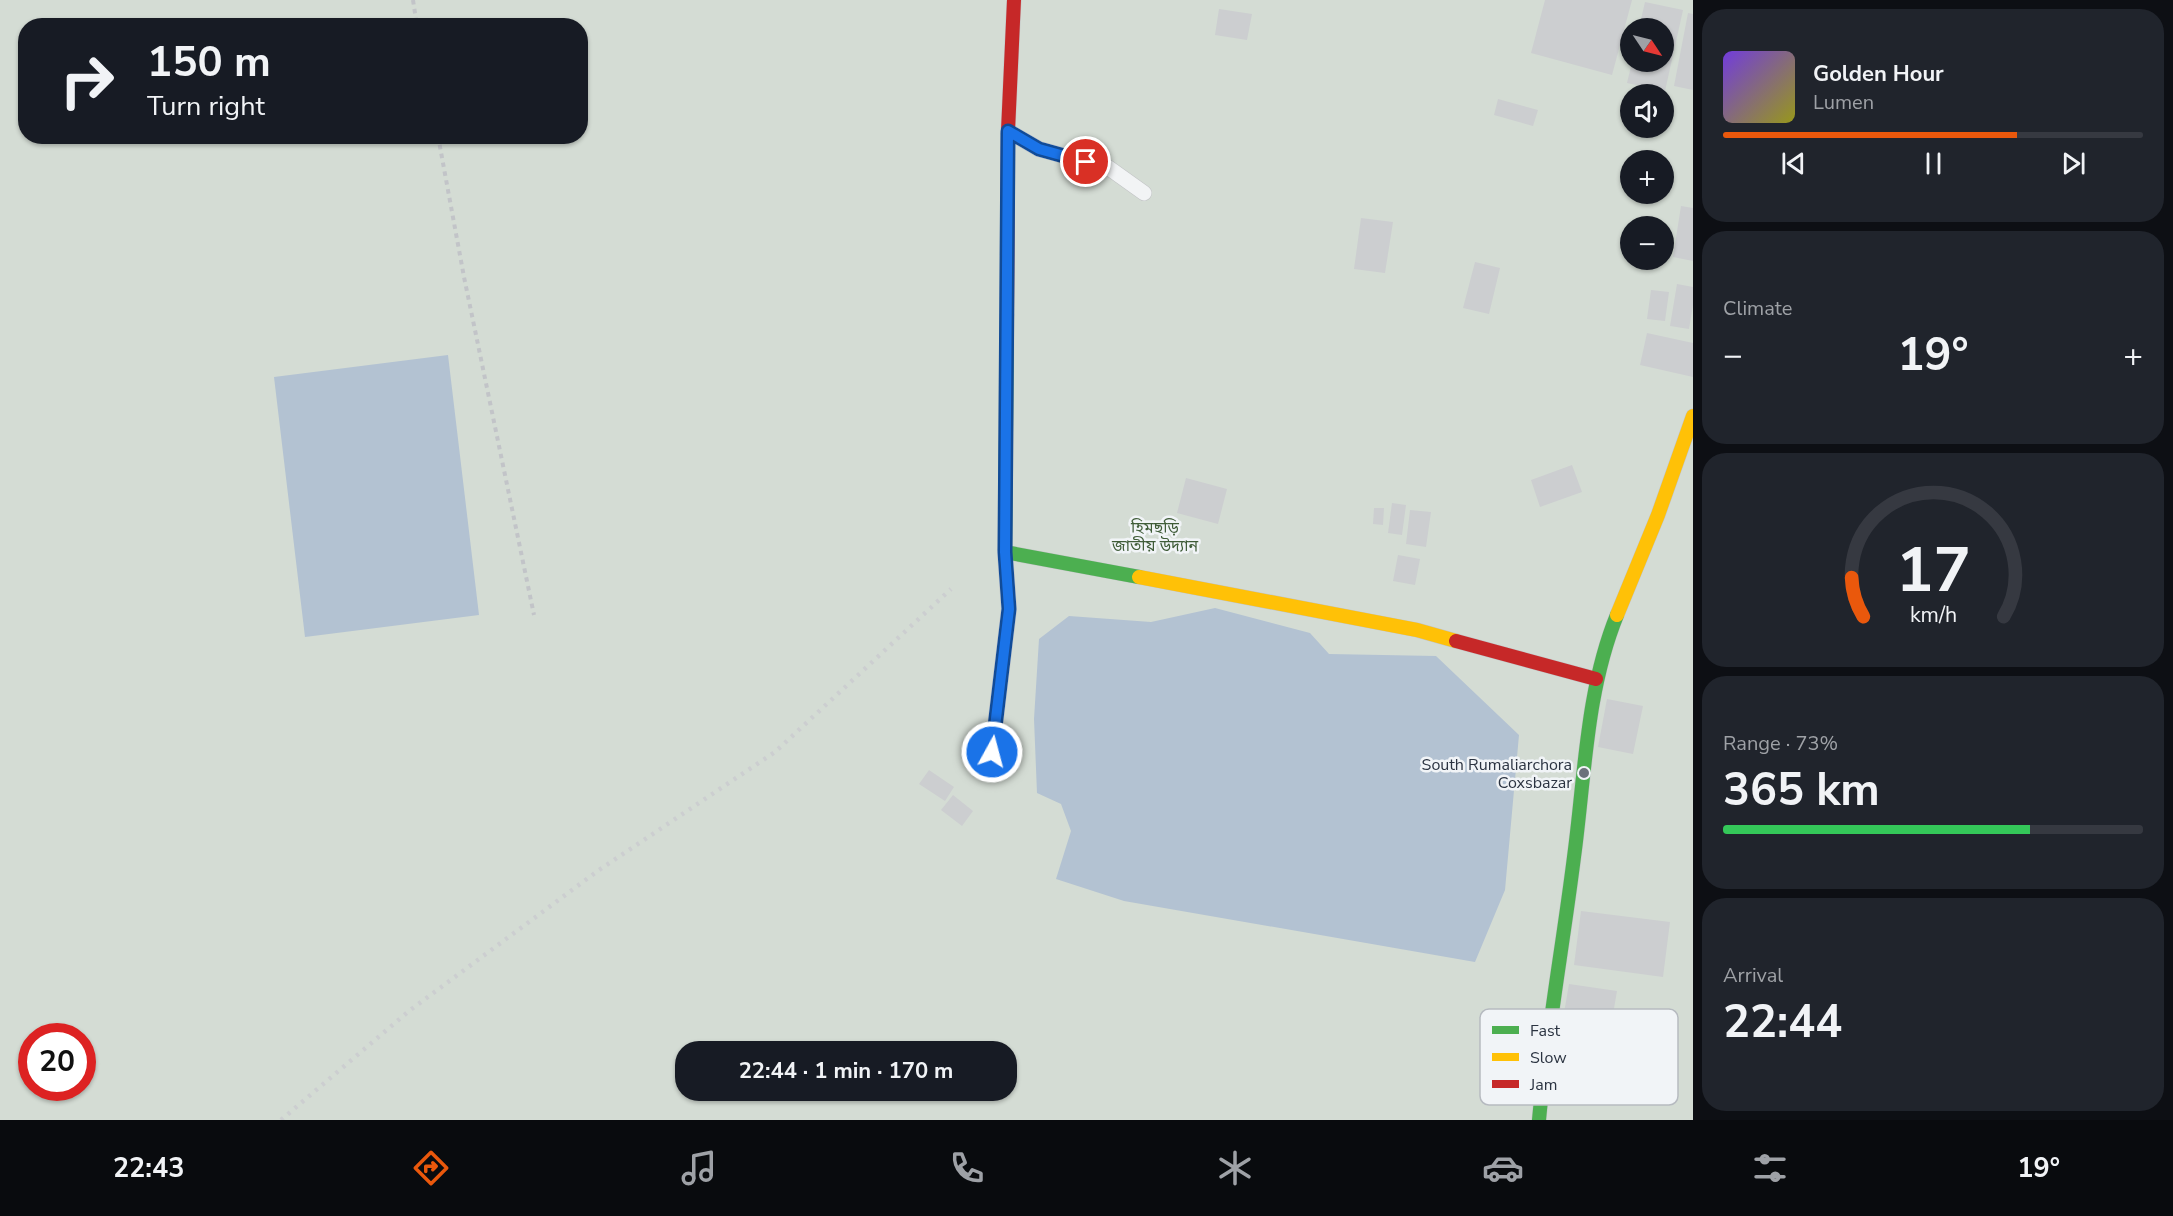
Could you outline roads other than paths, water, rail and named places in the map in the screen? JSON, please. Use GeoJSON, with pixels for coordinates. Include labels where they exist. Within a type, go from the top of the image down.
{"type":"FeatureCollection","features":[{"type":"Feature","properties":{"kind":"street"},"geometry":{"type":"LineString","coordinates":[[1014,0],[1008,131],[1005,552],[1417,630],[1596,678]]}},
{"type":"Feature","properties":{"kind":"street"},"geometry":{"type":"LineString","coordinates":[[1552,1009],[1574,859],[1596,678],[1607,639],[1658,515],[1693,416]]}},
{"type":"Feature","properties":{"kind":"street"},"geometry":{"type":"LineString","coordinates":[[1539,1120],[1540,1105]]}},
{"type":"Feature","properties":{"kind":"lane"},"geometry":{"type":"LineString","coordinates":[[1008,131],[1039,149],[1109,168],[1144,193]]}},
{"type":"Feature","properties":{"kind":"lane"},"geometry":{"type":"LineString","coordinates":[[992,752],[1009,609],[1005,552]]}},
{"type":"Feature","properties":{"kind":"water"},"geometry":{"type":"Polygon","coordinates":[[[448,355],[479,615],[305,637],[274,377],[448,355]]]}},
{"type":"Feature","properties":{"kind":"water"},"geometry":{"type":"Polygon","coordinates":[[[1215,608],[1310,633],[1329,654],[1436,656],[1519,735],[1505,890],[1475,962],[1124,901],[1056,879],[1071,831],[1061,804],[1037,793],[1034,719],[1039,639],[1069,616],[1151,622],[1215,608]]]}},
{"type":"Feature","properties":{"kind":"railway"},"geometry":{"type":"LineString","coordinates":[[281,1120],[409,1011],[599,870],[775,752],[951,589]]}},
{"type":"Feature","properties":{"kind":"place","name":"South Rumaliarchora Coxsbazar"},"geometry":{"type":"Point","coordinates":[1584,773]}},
{"type":"Feature","properties":{"kind":"park label","name":"হিমছড়ি জাতীয় উদ্যান"},"geometry":{"type":"Point","coordinates":[1155,536]}}]}
